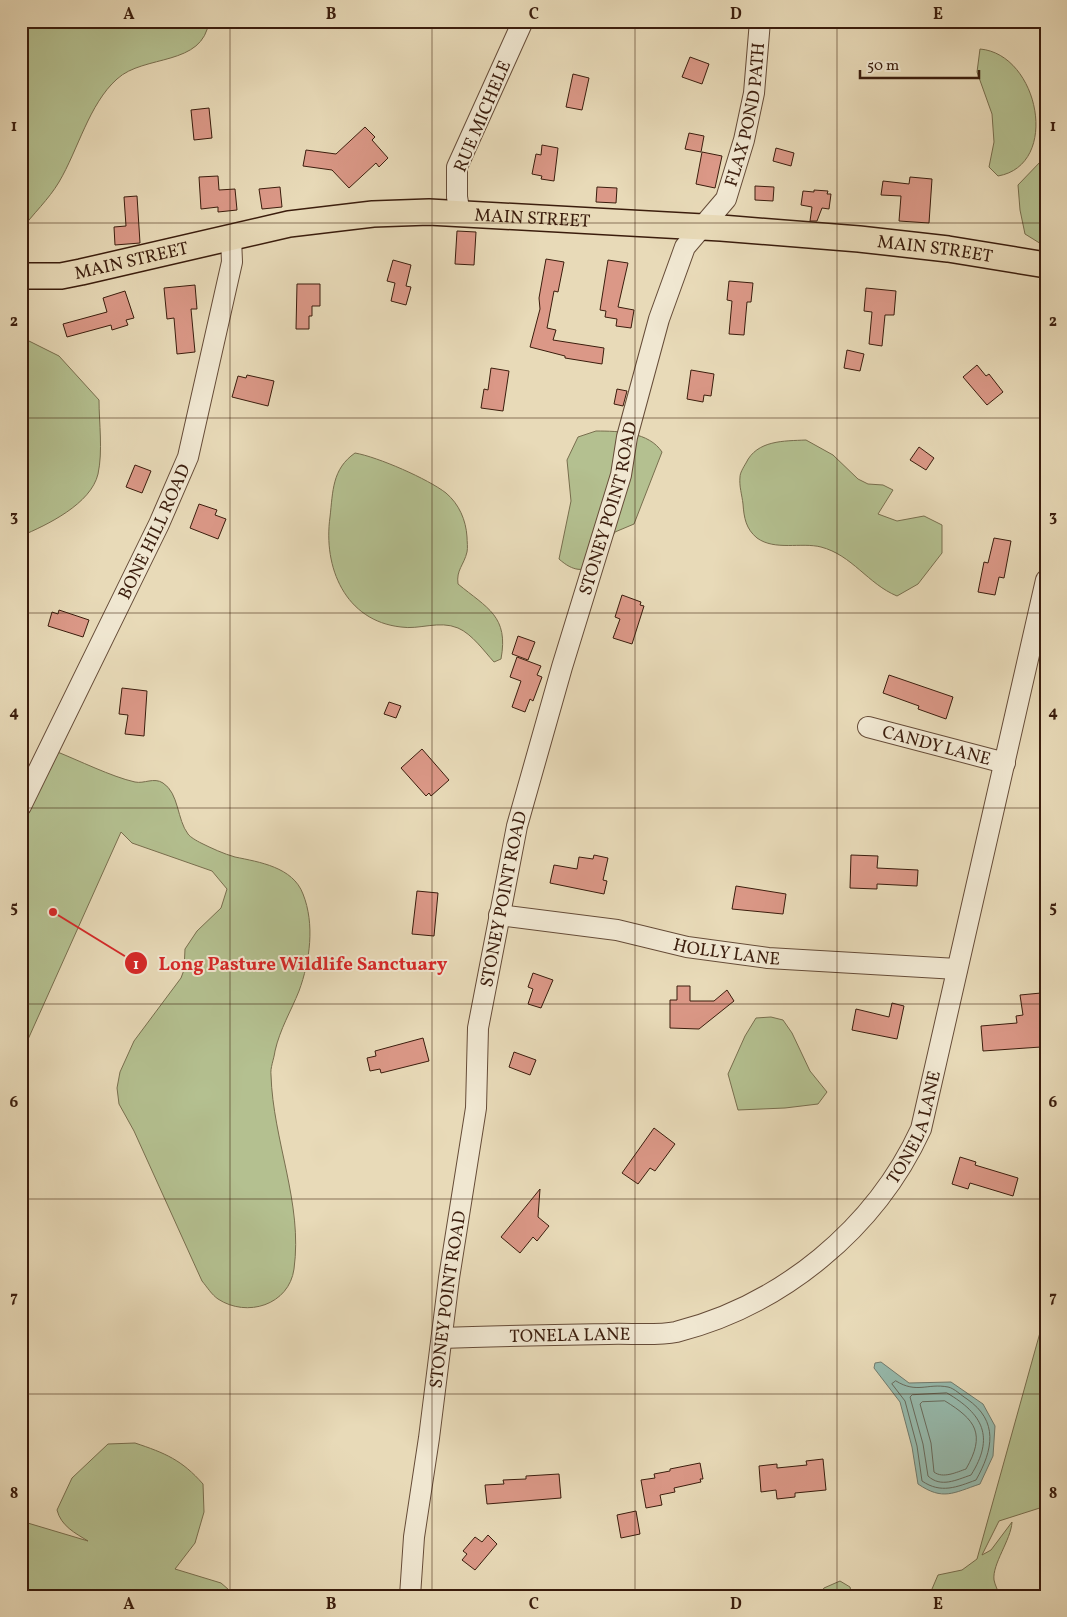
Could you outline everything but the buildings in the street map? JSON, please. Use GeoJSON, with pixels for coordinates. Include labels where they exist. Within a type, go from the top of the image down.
{"type":"FeatureCollection","features":[{"type":"Feature","properties":{"kind":"main road","name":"MAIN STREET"},"geometry":{"type":"LineString","coordinates":[[21,276],[61,276],[289,224],[373,214],[429,212],[859,239],[948,249],[1046,265]]}},
{"type":"Feature","properties":{"kind":"street","name":"RUE MICHELE"},"geometry":{"type":"LineString","coordinates":[[460,214],[456,189],[457,168],[523,21]]}},
{"type":"Feature","properties":{"kind":"street","name":"FLAX POND PATH"},"geometry":{"type":"LineString","coordinates":[[703,228],[726,199],[744,140],[754,93],[760,21]]}},
{"type":"Feature","properties":{"kind":"street","name":"STONEY POINT ROAD"},"geometry":{"type":"LineString","coordinates":[[410,1596],[414,1537],[476,1108],[478,1028],[517,826],[562,667],[621,475],[627,437],[659,319],[685,247],[703,228]]}},
{"type":"Feature","properties":{"kind":"street","name":"BONE HILL ROAD"},"geometry":{"type":"LineString","coordinates":[[21,806],[159,524],[188,457],[232,262],[231,238]]}},
{"type":"Feature","properties":{"kind":"street","name":"TONELA LANE"},"geometry":{"type":"LineString","coordinates":[[442,1338],[675,1332],[750,1305],[806,1270],[859,1224],[899,1169],[915,1143],[927,1108],[981,857],[1005,763],[1046,580]]}},
{"type":"Feature","properties":{"kind":"street","name":"CANDY LANE"},"geometry":{"type":"LineString","coordinates":[[868,727],[1005,763]]}},
{"type":"Feature","properties":{"kind":"street","name":"HOLLY LANE"},"geometry":{"type":"LineString","coordinates":[[499,915],[617,930],[686,947],[768,958],[957,969]]}},
{"type":"Feature","properties":{"kind":"green space"},"geometry":{"type":"Polygon","coordinates":[[[21,21],[209,21],[204,36],[196,46],[171,58],[128,71],[107,89],[91,114],[59,182],[21,230],[21,21]]]}},
{"type":"Feature","properties":{"kind":"green space"},"geometry":{"type":"Polygon","coordinates":[[[980,49],[1000,55],[1017,69],[1028,88],[1035,110],[1036,132],[1030,152],[1018,168],[998,176],[989,167],[994,142],[992,114],[977,72],[980,49]]]}},
{"type":"Feature","properties":{"kind":"green space"},"geometry":{"type":"Polygon","coordinates":[[[1046,159],[1046,247],[1025,234],[1020,210],[1018,185],[1042,160],[1046,159]]]}},
{"type":"Feature","properties":{"kind":"green space"},"geometry":{"type":"Polygon","coordinates":[[[21,337],[59,356],[99,400],[101,447],[98,474],[94,485],[87,495],[67,512],[21,536],[21,337]]]}},
{"type":"Feature","properties":{"kind":"green space"},"geometry":{"type":"Polygon","coordinates":[[[596,431],[633,434],[649,440],[662,452],[634,524],[615,532],[593,565],[578,569],[569,566],[559,559],[571,501],[567,460],[578,437],[596,431]]]}},
{"type":"Feature","properties":{"kind":"green space"},"geometry":{"type":"Polygon","coordinates":[[[806,440],[833,455],[858,479],[868,484],[883,485],[893,490],[878,514],[897,521],[924,516],[942,525],[942,553],[918,584],[897,596],[877,584],[842,556],[832,551],[813,546],[772,544],[757,538],[750,531],[745,519],[740,484],[741,474],[746,463],[751,455],[764,446],[772,443],[806,440]]]}},
{"type":"Feature","properties":{"kind":"green space"},"geometry":{"type":"Polygon","coordinates":[[[355,453],[376,459],[415,475],[438,487],[455,502],[463,519],[467,544],[466,557],[458,575],[458,584],[486,607],[499,623],[503,644],[501,659],[494,662],[478,643],[458,628],[436,625],[408,628],[382,623],[365,614],[352,603],[342,588],[335,572],[330,554],[329,536],[335,481],[347,459],[355,453]]]}},
{"type":"Feature","properties":{"kind":"green space"},"geometry":{"type":"Polygon","coordinates":[[[55,751],[126,780],[135,782],[160,781],[172,793],[184,828],[190,836],[226,854],[274,867],[292,878],[303,894],[307,906],[310,930],[306,967],[299,991],[277,1043],[271,1072],[273,1100],[294,1220],[296,1244],[294,1269],[284,1292],[265,1305],[241,1307],[229,1305],[218,1299],[202,1281],[134,1131],[119,1104],[117,1088],[120,1072],[134,1041],[181,978],[184,970],[185,949],[197,931],[221,908],[227,889],[212,871],[132,843],[121,832],[21,1055],[21,821],[55,751]]]}},
{"type":"Feature","properties":{"kind":"green space"},"geometry":{"type":"Polygon","coordinates":[[[771,1017],[783,1020],[792,1033],[810,1071],[827,1092],[818,1104],[785,1108],[738,1110],[728,1074],[745,1036],[756,1018],[771,1017]]]}},
{"type":"Feature","properties":{"kind":"green space"},"geometry":{"type":"Polygon","coordinates":[[[1046,1311],[1046,1506],[999,1521],[982,1555],[991,1550],[1012,1522],[994,1574],[994,1582],[1000,1596],[929,1596],[938,1575],[962,1570],[977,1559],[1046,1311]]]}},
{"type":"Feature","properties":{"kind":"green space"},"geometry":{"type":"Polygon","coordinates":[[[135,1443],[172,1458],[188,1469],[203,1484],[204,1512],[195,1543],[175,1569],[221,1583],[236,1596],[21,1596],[21,1521],[88,1541],[65,1525],[57,1510],[72,1478],[108,1444],[135,1443]]]}},
{"type":"Feature","properties":{"kind":"green space"},"geometry":{"type":"Polygon","coordinates":[[[840,1581],[850,1587],[852,1596],[818,1596],[824,1588],[840,1581]]]}},
{"type":"Feature","properties":{"kind":"water"},"geometry":{"type":"Polygon","coordinates":[[[881,1362],[909,1383],[951,1382],[983,1404],[995,1426],[993,1456],[980,1484],[948,1494],[941,1494],[918,1484],[912,1447],[900,1402],[874,1368],[875,1363],[881,1362]]]}},
{"type":"Feature","properties":{"kind":"place","name":"Long Pasture Wildlife Sanctuary"},"geometry":{"type":"Point","coordinates":[53,912]}}]}
